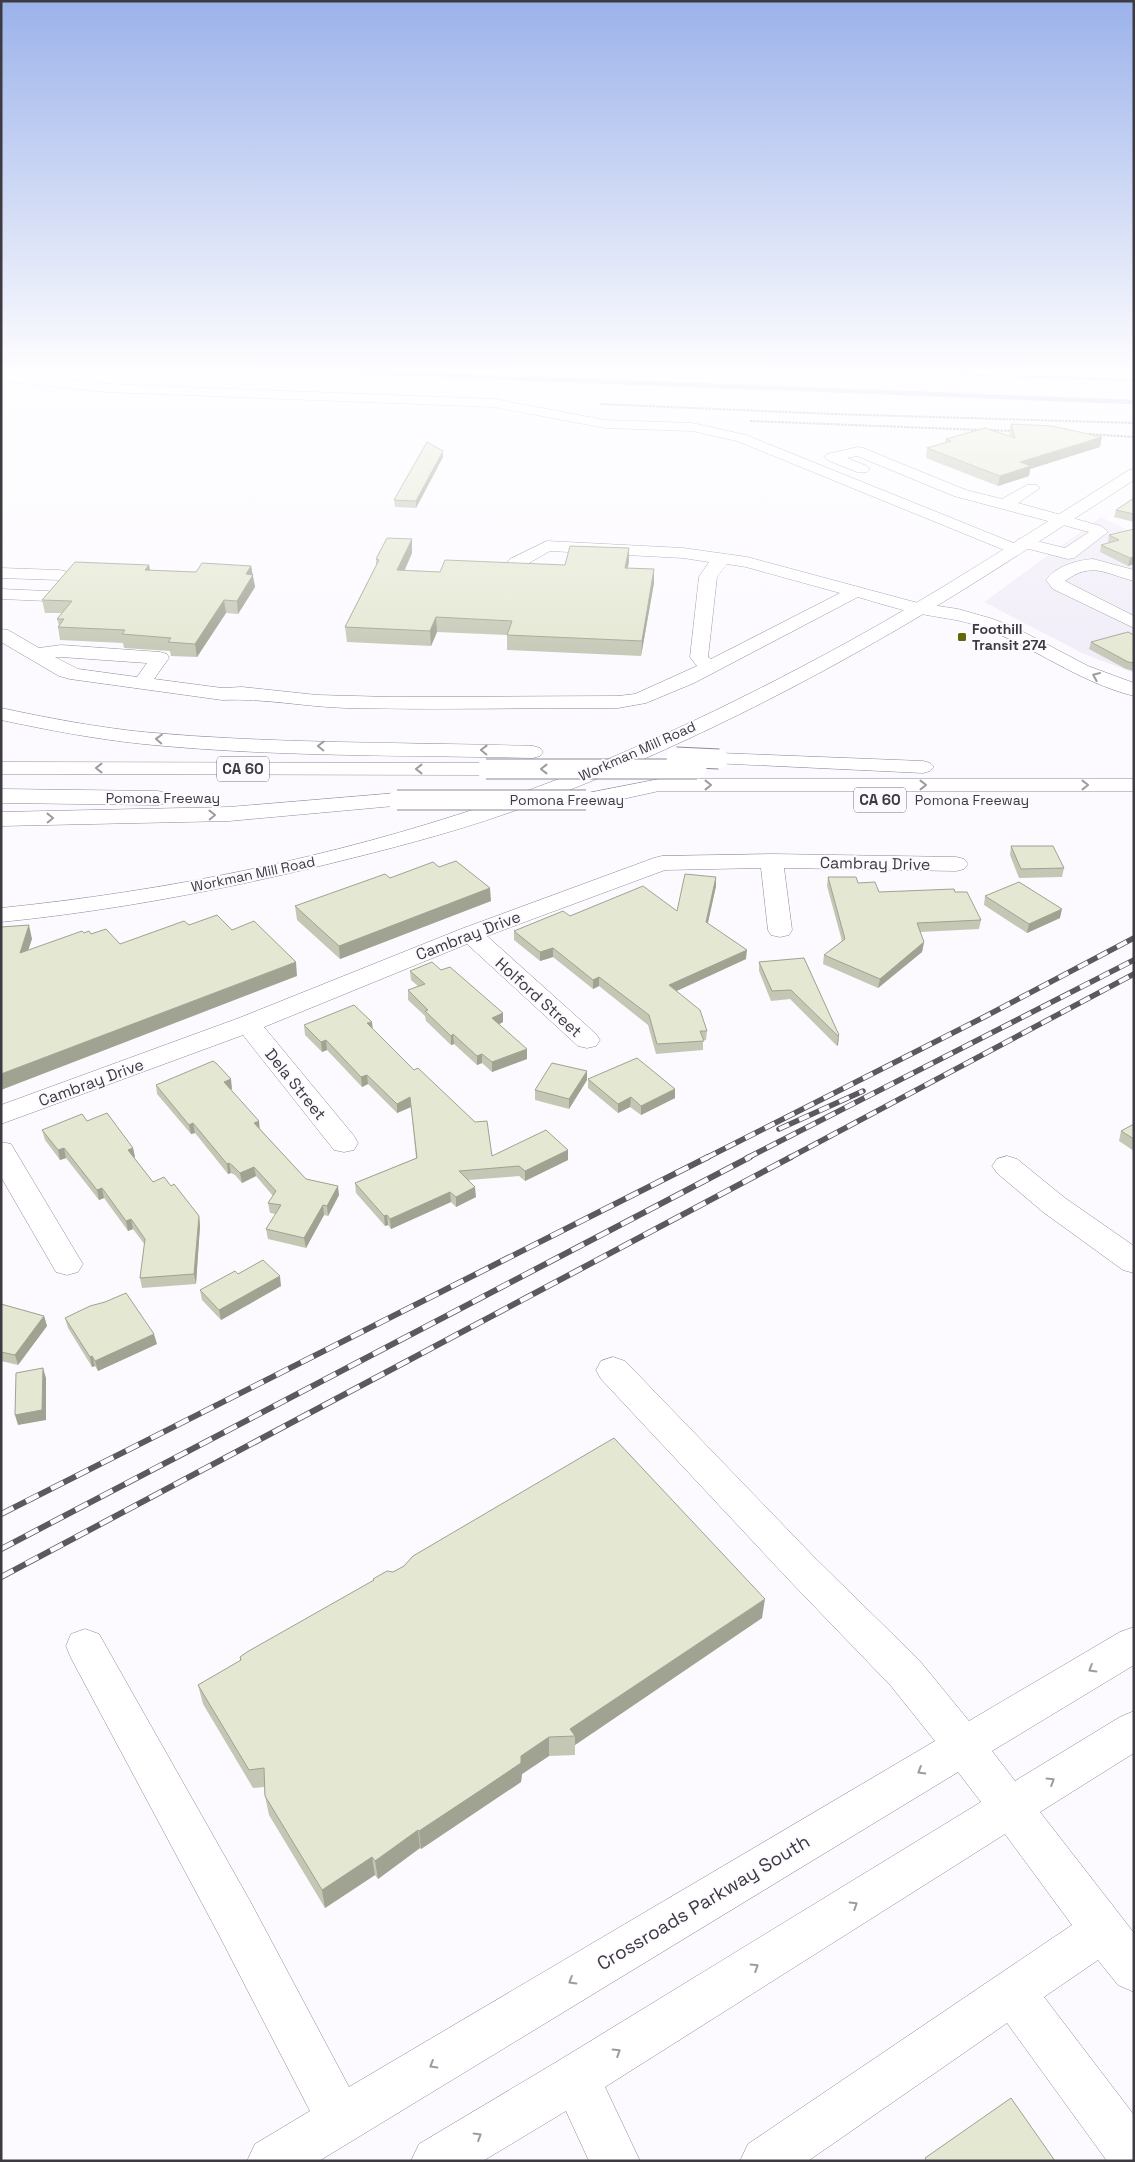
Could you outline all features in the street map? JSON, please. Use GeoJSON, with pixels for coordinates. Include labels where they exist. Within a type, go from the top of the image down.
{"type":"FeatureCollection","features":[{"type":"Feature","properties":{"kind":"main road"},"geometry":{"type":"LineString","coordinates":[[826,471],[1019,546],[1068,554],[1090,564]]}},
{"type":"Feature","properties":{"kind":"main road"},"geometry":{"type":"LineString","coordinates":[[866,471],[878,476]]}},
{"type":"Feature","properties":{"kind":"main road"},"geometry":{"type":"LineString","coordinates":[[908,471],[968,495],[1059,521],[1095,529],[1100,532],[1068,554]]}},
{"type":"Feature","properties":{"kind":"main road","name":"Workman Mill Road"},"geometry":{"type":"LineString","coordinates":[[1,915],[173,892],[268,873],[390,842],[481,814],[554,788],[756,697],[813,668],[917,608],[1132,475]]}},
{"type":"Feature","properties":{"kind":"main road"},"geometry":{"type":"LineString","coordinates":[[1004,505],[1032,488]]}},
{"type":"Feature","properties":{"kind":"main road"},"geometry":{"type":"LineString","coordinates":[[942,502],[968,495]]}},
{"type":"Feature","properties":{"kind":"main road"},"geometry":{"type":"LineString","coordinates":[[516,563],[548,546],[598,542],[724,558],[770,568],[917,608],[958,614],[987,623],[1009,632],[1081,670],[1134,690]]}},
{"type":"Feature","properties":{"kind":"main road"},"geometry":{"type":"LineString","coordinates":[[712,667],[701,662],[699,657],[708,577],[715,566],[724,558]]}},
{"type":"Feature","properties":{"kind":"main road"},"geometry":{"type":"LineString","coordinates":[[1134,576],[1103,564],[1090,564],[1066,570],[1055,580],[1059,585],[1134,623]]}},
{"type":"Feature","properties":{"kind":"main road"},"geometry":{"type":"LineString","coordinates":[[1,573],[59,575]]}},
{"type":"Feature","properties":{"kind":"main road"},"geometry":{"type":"LineString","coordinates":[[1,634],[66,672],[77,675],[222,694],[251,694],[317,701],[438,703],[618,702],[651,695],[712,667],[857,591]]}},
{"type":"Feature","properties":{"kind":"main road"},"geometry":{"type":"LineString","coordinates":[[1,594],[48,596]]}},
{"type":"Feature","properties":{"kind":"main road"},"geometry":{"type":"LineString","coordinates":[[917,608],[944,624],[969,632],[1012,654]]}},
{"type":"Feature","properties":{"kind":"main road"},"geometry":{"type":"LineString","coordinates":[[38,654],[61,651],[160,658],[142,684]]}},
{"type":"Feature","properties":{"kind":"main road"},"geometry":{"type":"LineString","coordinates":[[1053,676],[1085,690],[1134,705]]}},
{"type":"Feature","properties":{"kind":"main road"},"geometry":{"type":"LineString","coordinates":[[1,714],[69,728],[143,738],[256,745],[719,758],[992,770]]}},
{"type":"Feature","properties":{"kind":"main road","name":"Pomona Freeway"},"geometry":{"type":"LineString","coordinates":[[1,768],[1134,769]]}},
{"type":"Feature","properties":{"kind":"main road"},"geometry":{"type":"LineString","coordinates":[[586,800],[659,785],[1134,785]]}},
{"type":"Feature","properties":{"kind":"main road","name":"Pomona Freeway"},"geometry":{"type":"LineString","coordinates":[[1,796],[397,800],[1134,801]]}},
{"type":"Feature","properties":{"kind":"main road"},"geometry":{"type":"LineString","coordinates":[[1,819],[229,814],[397,800]]}},
{"type":"Feature","properties":{"kind":"main road"},"geometry":{"type":"LineString","coordinates":[[772,861],[780,930]]}},
{"type":"Feature","properties":{"kind":"main road","name":"Cambray Drive"},"geometry":{"type":"LineString","coordinates":[[1,1115],[248,1024],[470,934],[662,863],[772,861],[956,864]]}},
{"type":"Feature","properties":{"kind":"main road","name":"Holford Street"},"geometry":{"type":"LineString","coordinates":[[470,934],[587,1040]]}},
{"type":"Feature","properties":{"kind":"main road","name":"Dela Street"},"geometry":{"type":"LineString","coordinates":[[248,1024],[344,1143]]}},
{"type":"Feature","properties":{"kind":"main road"},"geometry":{"type":"LineString","coordinates":[[1,1151],[67,1264]]}},
{"type":"Feature","properties":{"kind":"main road"},"geometry":{"type":"LineString","coordinates":[[1007,1166],[1054,1205],[1134,1262]]}},
{"type":"Feature","properties":{"kind":"main road"},"geometry":{"type":"LineString","coordinates":[[613,1370],[802,1569],[905,1673],[1134,1969]]}},
{"type":"Feature","properties":{"kind":"main road","name":"Crossroads Parkway South"},"geometry":{"type":"LineString","coordinates":[[272,2161],[962,1745],[1134,1644]]}},
{"type":"Feature","properties":{"kind":"main road"},"geometry":{"type":"LineString","coordinates":[[85,1646],[234,1917],[341,2121]]}},
{"type":"Feature","properties":{"kind":"main road"},"geometry":{"type":"LineString","coordinates":[[436,2161],[575,2078],[1009,1806],[1134,1730]]}},
{"type":"Feature","properties":{"kind":"main road"},"geometry":{"type":"LineString","coordinates":[[765,2161],[1103,1930]]}},
{"type":"Feature","properties":{"kind":"main road"},"geometry":{"type":"LineString","coordinates":[[1012,1992],[1134,2156]]}},
{"type":"Feature","properties":{"kind":"main road"},"geometry":{"type":"LineString","coordinates":[[575,2078],[615,2161]]}},
{"type":"Feature","properties":{"kind":"shaded area"},"geometry":{"type":"Polygon","coordinates":[[[1101,517],[1134,533],[1134,673],[1082,653],[984,602],[1101,517]]]}},
{"type":"Feature","properties":{"kind":"building"},"geometry":{"type":"Polygon","coordinates":[[[411,471],[432,471],[416,501],[394,500],[411,471]]]}},
{"type":"Feature","properties":{"kind":"building"},"geometry":{"type":"Polygon","coordinates":[[[987,471],[1016,471],[1000,476],[987,471]]]}},
{"type":"Feature","properties":{"kind":"building"},"geometry":{"type":"Polygon","coordinates":[[[1134,498],[1134,514],[1116,510],[1134,498]]]}},
{"type":"Feature","properties":{"kind":"building"},"geometry":{"type":"Polygon","coordinates":[[[1134,529],[1134,557],[1130,558],[1101,545],[1119,540],[1109,535],[1134,529]]]}},
{"type":"Feature","properties":{"kind":"building"},"geometry":{"type":"Polygon","coordinates":[[[387,538],[412,539],[397,570],[440,572],[445,560],[565,565],[570,546],[629,548],[625,568],[654,569],[642,641],[507,635],[512,621],[436,617],[430,631],[345,627],[379,560],[376,559],[387,538]]]}},
{"type":"Feature","properties":{"kind":"building"},"geometry":{"type":"Polygon","coordinates":[[[75,562],[149,565],[145,570],[196,572],[202,563],[251,566],[246,574],[253,575],[237,601],[224,600],[195,644],[168,642],[171,638],[122,634],[125,630],[58,627],[64,619],[57,619],[72,601],[42,600],[75,562]]]}},
{"type":"Feature","properties":{"kind":"building"},"geometry":{"type":"Polygon","coordinates":[[[1128,632],[1134,635],[1134,663],[1128,662],[1091,642],[1128,632]]]}},
{"type":"Feature","properties":{"kind":"building"},"geometry":{"type":"Polygon","coordinates":[[[1011,846],[1053,846],[1064,868],[1021,869],[1011,846]]]}},
{"type":"Feature","properties":{"kind":"building"},"geometry":{"type":"Polygon","coordinates":[[[456,861],[490,888],[339,946],[295,906],[385,874],[390,878],[433,862],[439,867],[456,861]]]}},
{"type":"Feature","properties":{"kind":"building"},"geometry":{"type":"Polygon","coordinates":[[[685,874],[716,877],[706,922],[747,950],[669,985],[700,1010],[707,1031],[700,1031],[704,1041],[657,1044],[649,1015],[599,977],[593,980],[553,948],[540,952],[514,931],[563,911],[570,916],[643,886],[677,911],[685,874]]]}},
{"type":"Feature","properties":{"kind":"building"},"geometry":{"type":"Polygon","coordinates":[[[828,877],[856,877],[858,883],[875,882],[879,892],[954,889],[955,892],[967,892],[981,920],[917,923],[924,942],[880,979],[824,955],[845,939],[828,877]]]}},
{"type":"Feature","properties":{"kind":"building"},"geometry":{"type":"Polygon","coordinates":[[[1019,882],[1062,909],[1029,924],[985,896],[1019,882]]]}},
{"type":"Feature","properties":{"kind":"building"},"geometry":{"type":"Polygon","coordinates":[[[217,915],[232,930],[254,921],[296,962],[1,1074],[1,927],[29,925],[20,953],[82,931],[84,933],[89,931],[91,934],[106,929],[120,944],[184,921],[189,925],[217,915]]]}},
{"type":"Feature","properties":{"kind":"building"},"geometry":{"type":"Polygon","coordinates":[[[804,958],[838,1036],[791,990],[772,991],[759,962],[804,958]]]}},
{"type":"Feature","properties":{"kind":"building"},"geometry":{"type":"Polygon","coordinates":[[[432,962],[441,970],[450,967],[503,1013],[492,1018],[527,1049],[492,1062],[482,1054],[477,1056],[453,1034],[451,1036],[425,1011],[428,1010],[408,990],[425,984],[410,971],[432,962]]]}},
{"type":"Feature","properties":{"kind":"building"},"geometry":{"type":"Polygon","coordinates":[[[354,1005],[372,1022],[367,1023],[414,1070],[418,1068],[475,1122],[487,1121],[492,1156],[546,1130],[568,1150],[525,1171],[519,1166],[459,1171],[475,1187],[456,1197],[450,1192],[390,1219],[387,1215],[384,1216],[355,1183],[417,1158],[410,1097],[397,1104],[367,1075],[361,1077],[326,1040],[321,1042],[304,1025],[354,1005]]]}},
{"type":"Feature","properties":{"kind":"building"},"geometry":{"type":"Polygon","coordinates":[[[637,1058],[675,1089],[641,1106],[631,1097],[618,1104],[588,1079],[637,1058]]]}},
{"type":"Feature","properties":{"kind":"building"},"geometry":{"type":"Polygon","coordinates":[[[213,1061],[231,1079],[224,1082],[259,1121],[254,1123],[306,1179],[338,1186],[327,1206],[323,1205],[304,1238],[266,1229],[281,1205],[268,1203],[276,1191],[254,1167],[240,1173],[229,1163],[227,1164],[193,1123],[189,1125],[156,1085],[213,1061]]]}},
{"type":"Feature","properties":{"kind":"building"},"geometry":{"type":"Polygon","coordinates":[[[552,1063],[587,1071],[569,1099],[535,1090],[552,1063]]]}},
{"type":"Feature","properties":{"kind":"building"},"geometry":{"type":"Polygon","coordinates":[[[107,1113],[133,1148],[128,1150],[153,1182],[164,1177],[171,1186],[174,1184],[199,1216],[194,1274],[140,1278],[145,1239],[131,1219],[126,1221],[102,1188],[97,1190],[64,1148],[58,1150],[42,1130],[82,1114],[87,1121],[107,1113]]]}},
{"type":"Feature","properties":{"kind":"building"},"geometry":{"type":"Polygon","coordinates":[[[1134,1124],[1134,1139],[1121,1131],[1134,1124]]]}},
{"type":"Feature","properties":{"kind":"building"},"geometry":{"type":"Polygon","coordinates":[[[263,1260],[280,1276],[219,1310],[200,1290],[235,1271],[238,1274],[263,1260]]]}},
{"type":"Feature","properties":{"kind":"building"},"geometry":{"type":"Polygon","coordinates":[[[126,1293],[154,1334],[95,1361],[92,1356],[90,1357],[65,1318],[90,1306],[126,1293]]]}},
{"type":"Feature","properties":{"kind":"building"},"geometry":{"type":"Polygon","coordinates":[[[1,1304],[44,1316],[15,1355],[1,1352],[1,1304]]]}},
{"type":"Feature","properties":{"kind":"building"},"geometry":{"type":"Polygon","coordinates":[[[43,1368],[42,1410],[15,1415],[16,1373],[43,1368]]]}},
{"type":"Feature","properties":{"kind":"building"},"geometry":{"type":"Polygon","coordinates":[[[614,1438],[765,1599],[570,1729],[575,1736],[549,1737],[521,1756],[521,1763],[481,1790],[418,1830],[375,1861],[372,1857],[322,1890],[265,1796],[264,1768],[249,1770],[198,1685],[241,1660],[240,1657],[247,1652],[387,1571],[393,1572],[404,1566],[413,1556],[614,1438]]]}},
{"type":"Feature","properties":{"kind":"building"},"geometry":{"type":"Polygon","coordinates":[[[1011,2098],[1055,2161],[927,2161],[925,2158],[1011,2098]]]}},
{"type":"Feature","properties":{"kind":"railway"},"geometry":{"type":"LineString","coordinates":[[706,1158],[986,1016],[1134,938]]}},
{"type":"Feature","properties":{"kind":"railway"},"geometry":{"type":"LineString","coordinates":[[747,1158],[1134,960]]}},
{"type":"Feature","properties":{"kind":"railway"},"geometry":{"type":"LineString","coordinates":[[789,1158],[1134,974]]}},
{"type":"Feature","properties":{"kind":"railway"},"geometry":{"type":"LineString","coordinates":[[779,1129],[863,1091]]}},
{"type":"Feature","properties":{"kind":"railway"},"geometry":{"type":"LineString","coordinates":[[1,1514],[708,1157]]}},
{"type":"Feature","properties":{"kind":"railway"},"geometry":{"type":"LineString","coordinates":[[1,1549],[750,1157]]}},
{"type":"Feature","properties":{"kind":"railway"},"geometry":{"type":"LineString","coordinates":[[1,1577],[791,1157]]}},
{"type":"Feature","properties":{"kind":"place","name":"Foothill Transit 274"},"geometry":{"type":"Point","coordinates":[962,637]}}]}
